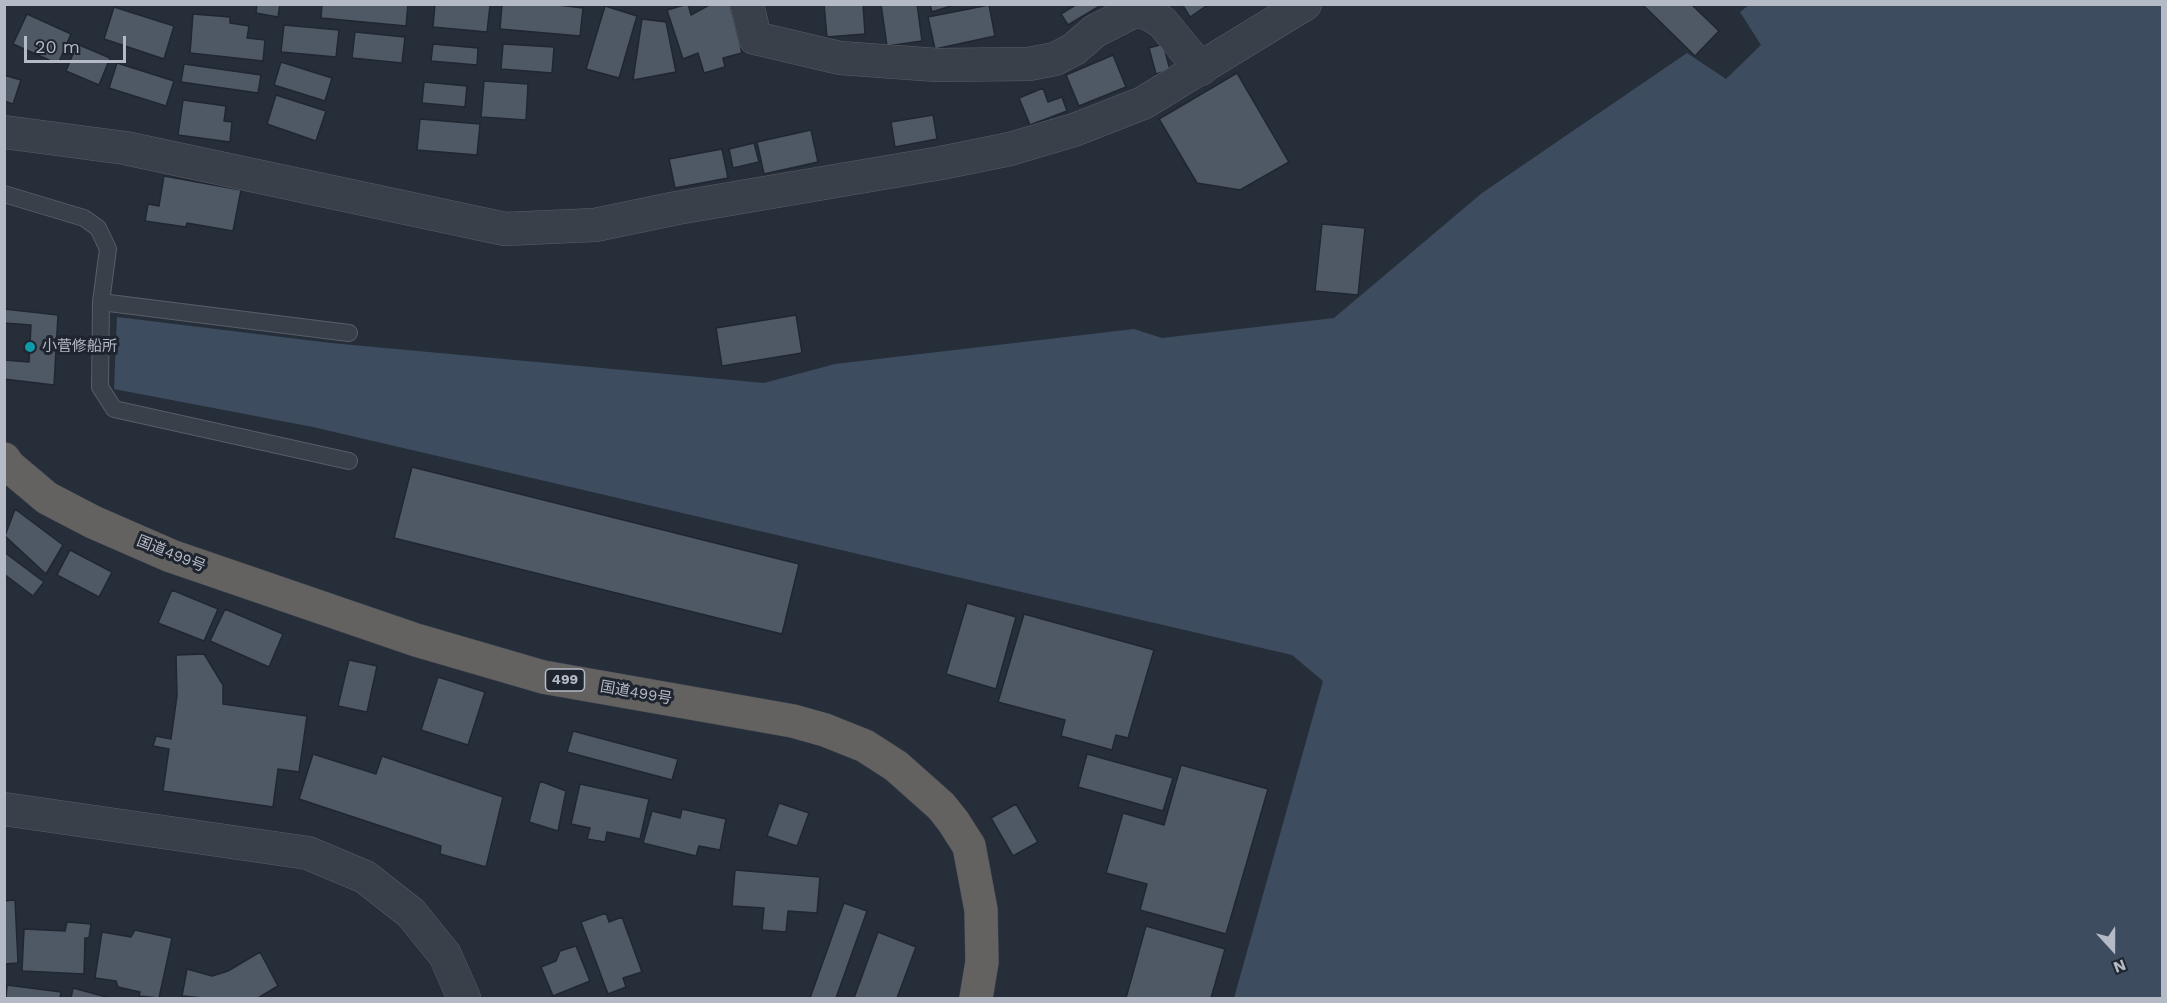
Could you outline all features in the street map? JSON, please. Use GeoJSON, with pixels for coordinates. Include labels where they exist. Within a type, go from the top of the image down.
{"type":"FeatureCollection","features":[{"type":"Feature","properties":{"kind":"highway","name":"国道499号"},"geometry":{"type":"LineString","coordinates":[[6,463],[47,498],[93,522],[171,556],[416,640],[543,676],[793,721],[825,730],[865,746],[896,766],[940,806],[969,846],[981,910],[982,962],[976,999]]}},
{"type":"Feature","properties":{"kind":"street"},"geometry":{"type":"LineString","coordinates":[[747,4],[755,38],[840,58],[937,65],[1029,64],[1055,59],[1074,49],[1095,31],[1136,10],[1149,14],[1162,22],[1201,69]]}},
{"type":"Feature","properties":{"kind":"street"},"geometry":{"type":"LineString","coordinates":[[4,132],[125,148],[505,229],[595,225],[676,208],[941,163],[1010,149],[1074,130],[1143,104],[1305,4]]}},
{"type":"Feature","properties":{"kind":"street"},"geometry":{"type":"LineString","coordinates":[[4,809],[308,853],[365,877],[411,913],[445,955],[464,999]]}},
{"type":"Feature","properties":{"kind":"lane"},"geometry":{"type":"LineString","coordinates":[[4,194],[84,218],[98,228],[108,249],[101,302],[100,387],[114,408],[349,461]]}},
{"type":"Feature","properties":{"kind":"lane"},"geometry":{"type":"LineString","coordinates":[[101,302],[349,333]]}},
{"type":"Feature","properties":{"kind":"water"},"geometry":{"type":"Polygon","coordinates":[[[1749,5],[2162,5],[2162,998],[1234,998],[1323,681],[1292,655],[313,427],[114,389],[117,317],[331,343],[764,383],[835,364],[1134,329],[1162,338],[1334,318],[1482,193],[1687,53],[1726,79],[1761,45],[1740,12],[1749,5]]]}},
{"type":"Feature","properties":{"kind":"building"},"geometry":{"type":"Polygon","coordinates":[[[257,4],[280,4],[278,17],[256,13],[257,4]]]}},
{"type":"Feature","properties":{"kind":"building"},"geometry":{"type":"Polygon","coordinates":[[[322,4],[408,4],[406,26],[321,18],[322,4]]]}},
{"type":"Feature","properties":{"kind":"building"},"geometry":{"type":"Polygon","coordinates":[[[435,4],[490,5],[487,32],[433,27],[435,4]]]}},
{"type":"Feature","properties":{"kind":"building"},"geometry":{"type":"Polygon","coordinates":[[[502,4],[550,4],[583,8],[580,36],[500,29],[502,4]]]}},
{"type":"Feature","properties":{"kind":"building"},"geometry":{"type":"Polygon","coordinates":[[[688,4],[691,15],[711,4],[730,4],[742,53],[723,58],[725,67],[704,73],[698,53],[683,59],[667,10],[688,4]]]}},
{"type":"Feature","properties":{"kind":"building"},"geometry":{"type":"Polygon","coordinates":[[[824,4],[863,4],[865,34],[827,37],[824,4]]]}},
{"type":"Feature","properties":{"kind":"building"},"geometry":{"type":"Polygon","coordinates":[[[881,4],[917,4],[922,41],[887,46],[881,4]]]}},
{"type":"Feature","properties":{"kind":"building"},"geometry":{"type":"Polygon","coordinates":[[[930,4],[957,4],[932,12],[930,4]]]}},
{"type":"Feature","properties":{"kind":"building"},"geometry":{"type":"Polygon","coordinates":[[[1077,4],[1103,4],[1068,25],[1061,14],[1077,4]]]}},
{"type":"Feature","properties":{"kind":"building"},"geometry":{"type":"Polygon","coordinates":[[[1182,4],[1209,4],[1190,17],[1182,4]]]}},
{"type":"Feature","properties":{"kind":"building"},"geometry":{"type":"Polygon","coordinates":[[[1642,4],[1691,4],[1719,31],[1695,56],[1642,4]]]}},
{"type":"Feature","properties":{"kind":"building"},"geometry":{"type":"Polygon","coordinates":[[[989,5],[995,36],[935,49],[928,17],[989,5]]]}},
{"type":"Feature","properties":{"kind":"building"},"geometry":{"type":"Polygon","coordinates":[[[605,6],[637,16],[619,78],[586,69],[605,6]]]}},
{"type":"Feature","properties":{"kind":"building"},"geometry":{"type":"Polygon","coordinates":[[[114,7],[174,26],[164,59],[104,39],[114,7]]]}},
{"type":"Feature","properties":{"kind":"building"},"geometry":{"type":"Polygon","coordinates":[[[27,14],[71,34],[58,64],[13,44],[27,14]]]}},
{"type":"Feature","properties":{"kind":"building"},"geometry":{"type":"Polygon","coordinates":[[[193,14],[230,17],[230,23],[249,26],[247,38],[265,40],[263,61],[190,53],[193,14]]]}},
{"type":"Feature","properties":{"kind":"building"},"geometry":{"type":"Polygon","coordinates":[[[642,19],[666,22],[676,72],[633,80],[642,19]]]}},
{"type":"Feature","properties":{"kind":"building"},"geometry":{"type":"Polygon","coordinates":[[[284,25],[339,30],[336,57],[281,52],[284,25]]]}},
{"type":"Feature","properties":{"kind":"building"},"geometry":{"type":"Polygon","coordinates":[[[355,32],[405,37],[402,63],[352,58],[355,32]]]}},
{"type":"Feature","properties":{"kind":"building"},"geometry":{"type":"Polygon","coordinates":[[[77,44],[110,58],[99,85],[66,71],[77,44]]]}},
{"type":"Feature","properties":{"kind":"building"},"geometry":{"type":"Polygon","coordinates":[[[433,44],[478,48],[477,65],[431,61],[433,44]]]}},
{"type":"Feature","properties":{"kind":"building"},"geometry":{"type":"Polygon","coordinates":[[[503,44],[554,47],[552,73],[501,69],[503,44]]]}},
{"type":"Feature","properties":{"kind":"building"},"geometry":{"type":"Polygon","coordinates":[[[1163,44],[1170,70],[1156,74],[1149,48],[1163,44]]]}},
{"type":"Feature","properties":{"kind":"building"},"geometry":{"type":"Polygon","coordinates":[[[1113,55],[1126,87],[1079,106],[1066,75],[1113,55]]]}},
{"type":"Feature","properties":{"kind":"building"},"geometry":{"type":"Polygon","coordinates":[[[281,62],[332,78],[325,101],[274,85],[281,62]]]}},
{"type":"Feature","properties":{"kind":"building"},"geometry":{"type":"Polygon","coordinates":[[[117,63],[174,81],[166,106],[109,88],[117,63]]]}},
{"type":"Feature","properties":{"kind":"building"},"geometry":{"type":"Polygon","coordinates":[[[184,64],[261,75],[258,93],[181,82],[184,64]]]}},
{"type":"Feature","properties":{"kind":"building"},"geometry":{"type":"Polygon","coordinates":[[[1237,73],[1289,162],[1240,190],[1197,183],[1159,119],[1237,73]]]}},
{"type":"Feature","properties":{"kind":"building"},"geometry":{"type":"Polygon","coordinates":[[[4,75],[21,80],[13,104],[4,101],[4,75]]]}},
{"type":"Feature","properties":{"kind":"building"},"geometry":{"type":"Polygon","coordinates":[[[484,81],[528,84],[526,120],[481,117],[484,81]]]}},
{"type":"Feature","properties":{"kind":"building"},"geometry":{"type":"Polygon","coordinates":[[[424,82],[467,86],[465,107],[422,103],[424,82]]]}},
{"type":"Feature","properties":{"kind":"building"},"geometry":{"type":"Polygon","coordinates":[[[1043,88],[1048,102],[1062,97],[1067,111],[1030,125],[1019,98],[1043,88]]]}},
{"type":"Feature","properties":{"kind":"building"},"geometry":{"type":"Polygon","coordinates":[[[276,95],[326,111],[316,141],[267,124],[276,95]]]}},
{"type":"Feature","properties":{"kind":"building"},"geometry":{"type":"Polygon","coordinates":[[[183,100],[226,106],[224,121],[232,122],[230,142],[178,135],[183,100]]]}},
{"type":"Feature","properties":{"kind":"building"},"geometry":{"type":"Polygon","coordinates":[[[933,115],[937,139],[895,147],[891,122],[933,115]]]}},
{"type":"Feature","properties":{"kind":"building"},"geometry":{"type":"Polygon","coordinates":[[[420,119],[480,124],[477,155],[417,150],[420,119]]]}},
{"type":"Feature","properties":{"kind":"building"},"geometry":{"type":"Polygon","coordinates":[[[811,130],[818,162],[764,174],[757,142],[811,130]]]}},
{"type":"Feature","properties":{"kind":"building"},"geometry":{"type":"Polygon","coordinates":[[[754,143],[759,162],[733,168],[729,149],[754,143]]]}},
{"type":"Feature","properties":{"kind":"building"},"geometry":{"type":"Polygon","coordinates":[[[722,149],[728,178],[675,188],[669,159],[722,149]]]}},
{"type":"Feature","properties":{"kind":"building"},"geometry":{"type":"Polygon","coordinates":[[[164,176],[241,190],[233,231],[187,223],[186,227],[145,221],[148,204],[159,206],[164,176]]]}},
{"type":"Feature","properties":{"kind":"building"},"geometry":{"type":"Polygon","coordinates":[[[1322,224],[1365,228],[1358,295],[1315,291],[1322,224]]]}},
{"type":"Feature","properties":{"kind":"building","name":"小菅修船所"},"geometry":{"type":"Polygon","coordinates":[[[4,309],[58,315],[54,385],[4,379],[4,309]]]}},
{"type":"Feature","properties":{"kind":"building"},"geometry":{"type":"Polygon","coordinates":[[[796,315],[802,353],[722,366],[716,328],[796,315]]]}},
{"type":"Feature","properties":{"kind":"building"},"geometry":{"type":"Polygon","coordinates":[[[4,323],[31,325],[29,362],[4,360],[4,323]]]}},
{"type":"Feature","properties":{"kind":"building"},"geometry":{"type":"Polygon","coordinates":[[[412,467],[799,564],[782,634],[394,538],[412,467]]]}},
{"type":"Feature","properties":{"kind":"building"},"geometry":{"type":"Polygon","coordinates":[[[15,509],[63,545],[46,574],[5,536],[15,509]]]}},
{"type":"Feature","properties":{"kind":"building"},"geometry":{"type":"Polygon","coordinates":[[[70,550],[112,572],[99,597],[57,575],[70,550]]]}},
{"type":"Feature","properties":{"kind":"building"},"geometry":{"type":"Polygon","coordinates":[[[4,552],[44,582],[33,596],[4,574],[4,552]]]}},
{"type":"Feature","properties":{"kind":"building"},"geometry":{"type":"Polygon","coordinates":[[[172,590],[218,609],[204,641],[158,623],[172,590]]]}},
{"type":"Feature","properties":{"kind":"building"},"geometry":{"type":"Polygon","coordinates":[[[967,603],[1016,617],[996,689],[946,674],[967,603]]]}},
{"type":"Feature","properties":{"kind":"building"},"geometry":{"type":"Polygon","coordinates":[[[225,609],[283,634],[269,667],[210,641],[225,609]]]}},
{"type":"Feature","properties":{"kind":"building"},"geometry":{"type":"Polygon","coordinates":[[[1024,614],[1154,650],[1128,738],[1116,735],[1112,750],[1061,736],[1065,720],[998,702],[1024,614]]]}},
{"type":"Feature","properties":{"kind":"building"},"geometry":{"type":"Polygon","coordinates":[[[204,654],[223,685],[223,704],[307,716],[299,772],[278,769],[273,807],[163,791],[169,749],[153,746],[156,736],[171,739],[177,696],[176,655],[204,654]]]}},
{"type":"Feature","properties":{"kind":"building"},"geometry":{"type":"Polygon","coordinates":[[[349,660],[377,666],[367,712],[338,706],[349,660]]]}},
{"type":"Feature","properties":{"kind":"building"},"geometry":{"type":"Polygon","coordinates":[[[438,677],[485,692],[468,745],[421,730],[438,677]]]}},
{"type":"Feature","properties":{"kind":"building"},"geometry":{"type":"Polygon","coordinates":[[[573,731],[678,759],[672,780],[567,752],[573,731]]]}},
{"type":"Feature","properties":{"kind":"building"},"geometry":{"type":"Polygon","coordinates":[[[313,754],[376,774],[382,756],[503,797],[486,867],[440,854],[441,846],[299,799],[313,754]]]}},
{"type":"Feature","properties":{"kind":"building"},"geometry":{"type":"Polygon","coordinates":[[[1087,754],[1173,778],[1163,811],[1078,787],[1087,754]]]}},
{"type":"Feature","properties":{"kind":"building"},"geometry":{"type":"Polygon","coordinates":[[[1181,765],[1268,789],[1226,934],[1140,910],[1147,884],[1106,873],[1123,813],[1164,825],[1181,765]]]}},
{"type":"Feature","properties":{"kind":"building"},"geometry":{"type":"Polygon","coordinates":[[[540,781],[566,791],[558,831],[529,822],[540,781]]]}},
{"type":"Feature","properties":{"kind":"building"},"geometry":{"type":"Polygon","coordinates":[[[580,784],[649,799],[640,839],[607,832],[605,842],[587,839],[590,828],[571,824],[580,784]]]}},
{"type":"Feature","properties":{"kind":"building"},"geometry":{"type":"Polygon","coordinates":[[[779,803],[809,813],[797,846],[767,836],[779,803]]]}},
{"type":"Feature","properties":{"kind":"building"},"geometry":{"type":"Polygon","coordinates":[[[1016,804],[1038,842],[1013,856],[991,818],[1016,804]]]}},
{"type":"Feature","properties":{"kind":"building"},"geometry":{"type":"Polygon","coordinates":[[[682,809],[726,819],[720,850],[699,846],[696,856],[643,843],[652,811],[680,818],[682,809]]]}},
{"type":"Feature","properties":{"kind":"building"},"geometry":{"type":"Polygon","coordinates":[[[735,870],[820,877],[817,913],[788,911],[786,932],[762,930],[764,908],[732,906],[735,870]]]}},
{"type":"Feature","properties":{"kind":"building"},"geometry":{"type":"Polygon","coordinates":[[[15,900],[18,963],[4,964],[4,901],[15,900]]]}},
{"type":"Feature","properties":{"kind":"building"},"geometry":{"type":"Polygon","coordinates":[[[844,903],[867,911],[836,998],[810,998],[844,903]]]}},
{"type":"Feature","properties":{"kind":"building"},"geometry":{"type":"Polygon","coordinates":[[[606,913],[609,922],[622,917],[642,972],[623,978],[626,987],[608,994],[581,922],[606,913]]]}},
{"type":"Feature","properties":{"kind":"building"},"geometry":{"type":"Polygon","coordinates":[[[67,922],[91,924],[89,938],[85,938],[84,974],[22,971],[24,929],[65,931],[67,922]]]}},
{"type":"Feature","properties":{"kind":"building"},"geometry":{"type":"Polygon","coordinates":[[[1146,926],[1225,949],[1211,998],[1126,998],[1146,926]]]}},
{"type":"Feature","properties":{"kind":"building"},"geometry":{"type":"Polygon","coordinates":[[[135,930],[172,938],[159,998],[139,996],[140,992],[118,987],[116,981],[95,978],[102,932],[131,937],[135,930]]]}},
{"type":"Feature","properties":{"kind":"building"},"geometry":{"type":"Polygon","coordinates":[[[878,932],[916,947],[897,998],[854,998],[878,932]]]}},
{"type":"Feature","properties":{"kind":"building"},"geometry":{"type":"Polygon","coordinates":[[[576,946],[590,981],[553,996],[541,967],[556,961],[560,951],[576,946]]]}},
{"type":"Feature","properties":{"kind":"building"},"geometry":{"type":"Polygon","coordinates":[[[260,952],[278,986],[258,998],[182,996],[187,969],[212,976],[228,971],[260,952]]]}},
{"type":"Feature","properties":{"kind":"building"},"geometry":{"type":"Polygon","coordinates":[[[7,985],[61,992],[60,998],[6,998],[7,985]]]}},
{"type":"Feature","properties":{"kind":"building"},"geometry":{"type":"Polygon","coordinates":[[[73,988],[110,998],[71,998],[73,988]]]}},
{"type":"Feature","properties":{"kind":"place","name":"小菅修船所"},"geometry":{"type":"Point","coordinates":[30,347]}}]}
